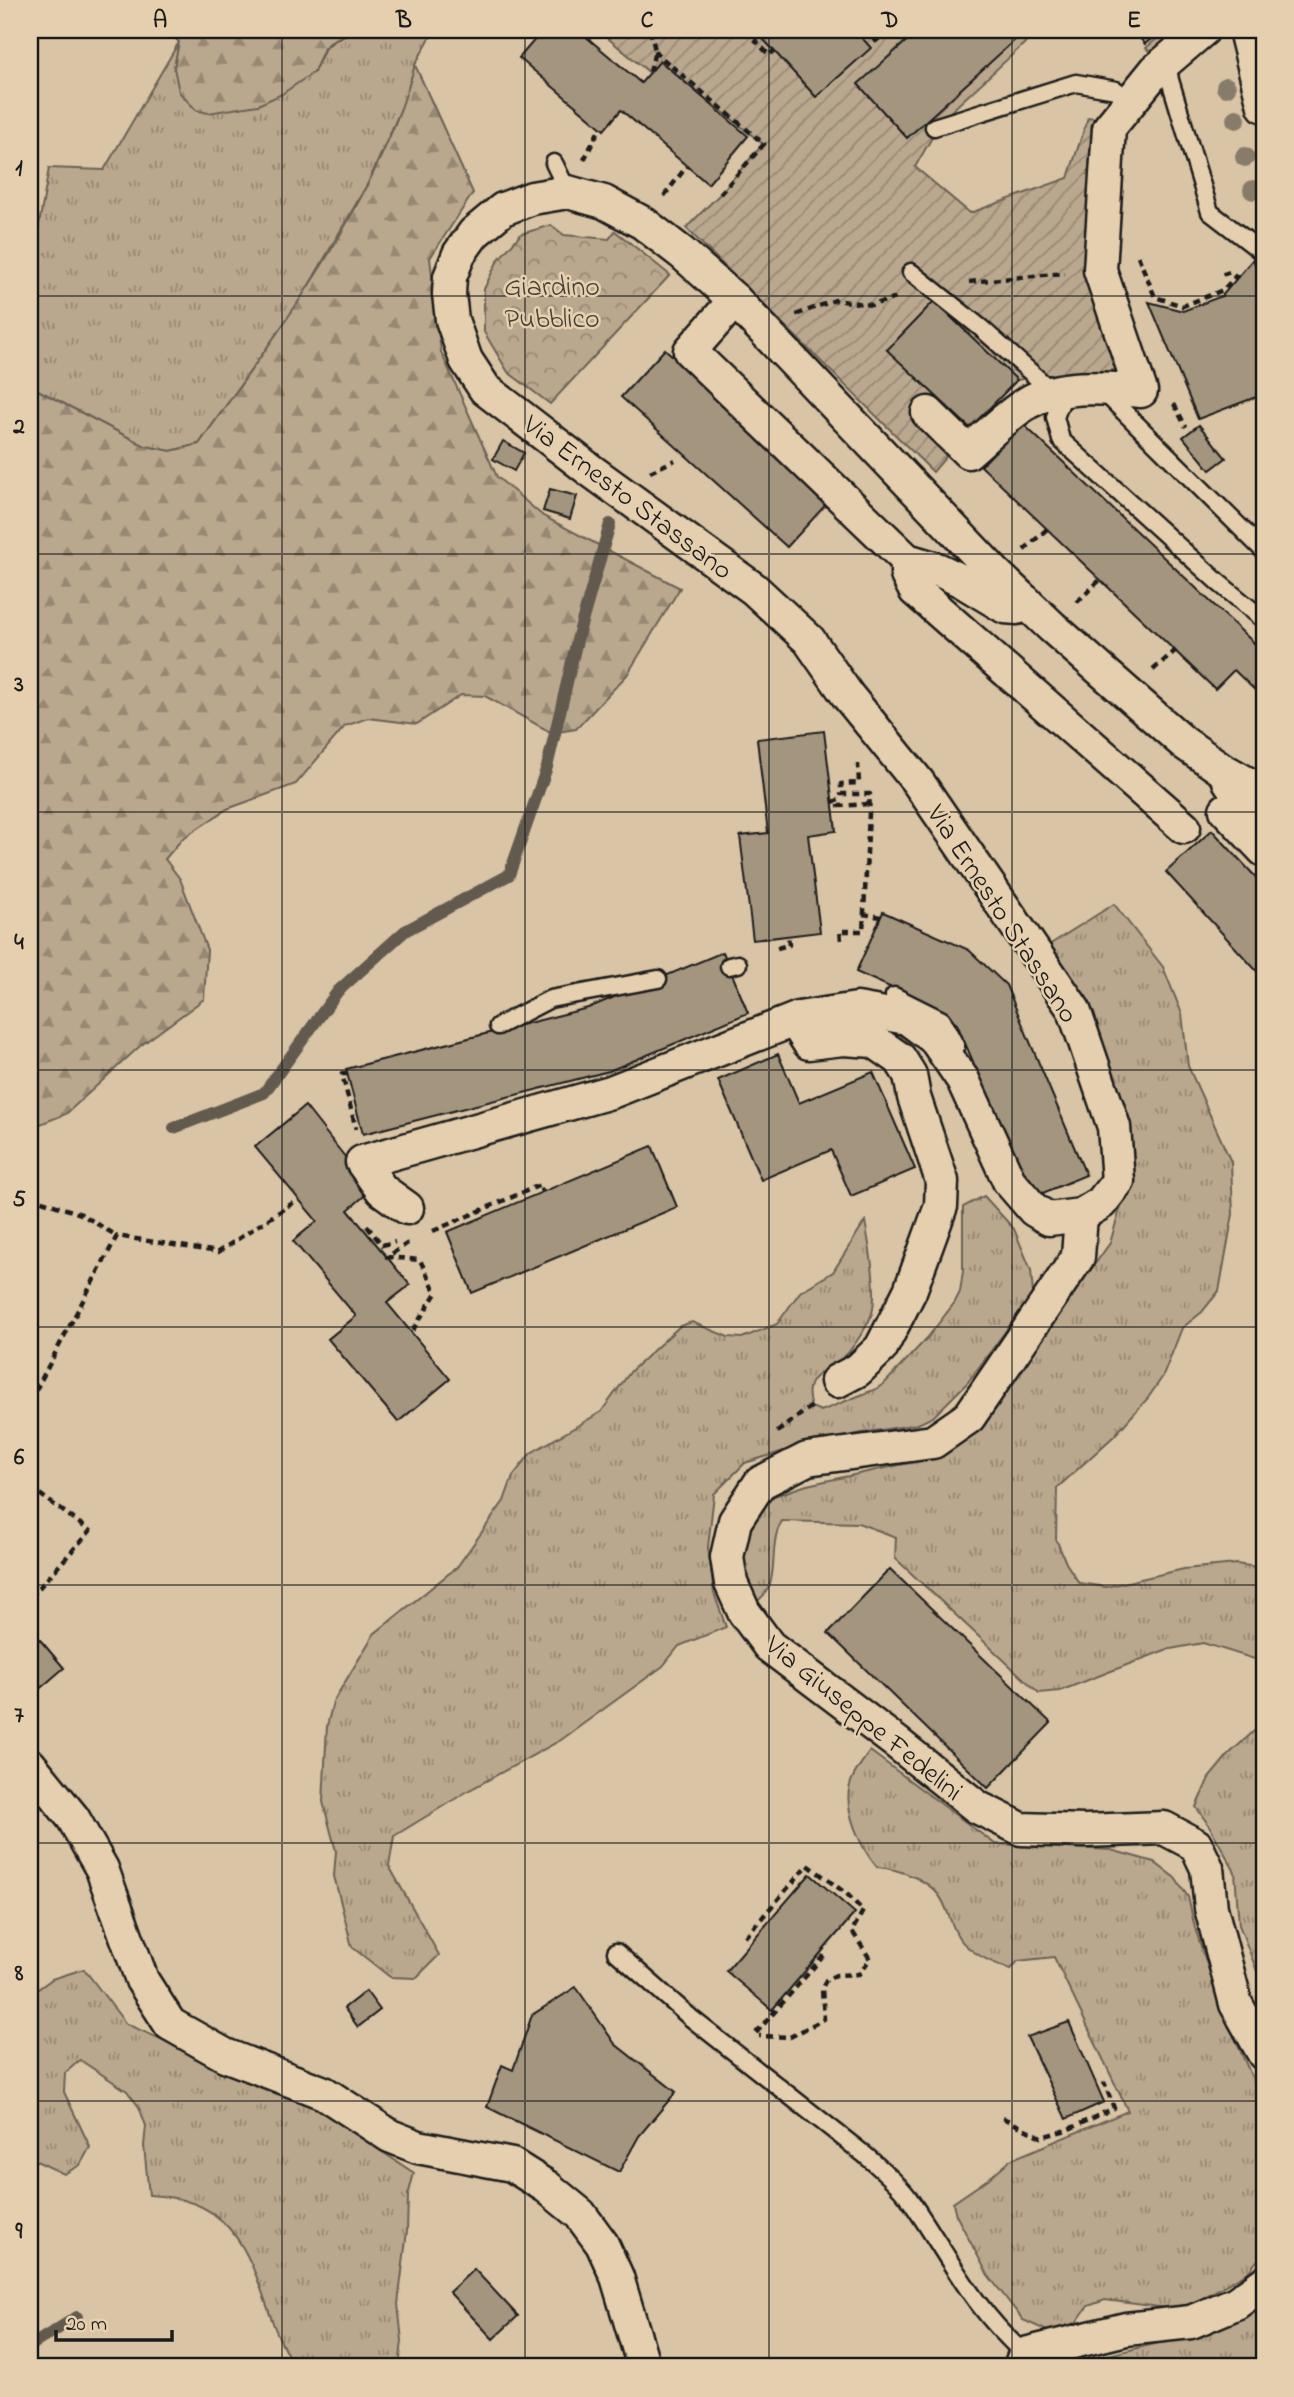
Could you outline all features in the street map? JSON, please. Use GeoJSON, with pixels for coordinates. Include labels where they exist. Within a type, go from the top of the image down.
{"type":"FeatureCollection","features":[{"type":"Feature","properties":{"kind":"street"},"geometry":{"type":"LineString","coordinates":[[928,413],[968,452],[1028,402],[1066,389],[1141,391],[1100,270],[1110,128],[1130,101],[1169,70],[1203,30]]}},
{"type":"Feature","properties":{"kind":"street"},"geometry":{"type":"LineString","coordinates":[[1245,30],[1264,106]]}},
{"type":"Feature","properties":{"kind":"street","name":"Via Ernesto Stassano"},"geometry":{"type":"LineString","coordinates":[[1081,1215],[1101,1203],[1118,1181],[1114,1127],[1074,1010],[918,782],[808,640],[754,589],[590,470],[485,388],[466,360],[452,320],[450,277],[458,254],[474,233],[503,209],[532,198],[568,192],[604,202],[643,223],[736,300],[1026,602],[1126,694],[1184,743],[1220,768],[1264,793]]}},
{"type":"Feature","properties":{"kind":"street"},"geometry":{"type":"LineString","coordinates":[[736,300],[691,351],[906,560],[937,569],[1004,607],[1017,608],[1026,602]]}},
{"type":"Feature","properties":{"kind":"street"},"geometry":{"type":"LineString","coordinates":[[906,560],[907,575],[915,590],[1184,827]]}},
{"type":"Feature","properties":{"kind":"street","name":"Via Ernesto Stassano"},"geometry":{"type":"LineString","coordinates":[[1220,768],[1244,802],[1264,821]]}},
{"type":"Feature","properties":{"kind":"street"},"geometry":{"type":"LineString","coordinates":[[1218,801],[1264,850]]}},
{"type":"Feature","properties":{"kind":"street"},"geometry":{"type":"LineString","coordinates":[[407,1208],[382,1190],[362,1162],[611,1092],[799,1018],[857,1009],[907,1018],[935,1039],[963,1080],[1009,1181],[1034,1210],[1049,1219],[1081,1215]]}},
{"type":"Feature","properties":{"kind":"street"},"geometry":{"type":"LineString","coordinates":[[799,1018],[802,1032],[809,1043],[843,1039],[874,1041],[900,1059],[910,1075],[914,1097],[942,1181],[941,1206],[923,1256],[910,1291],[881,1348],[858,1370],[837,1381]]}},
{"type":"Feature","properties":{"kind":"street","name":"Via Giuseppe Fedelini"},"geometry":{"type":"LineString","coordinates":[[1081,1215],[1078,1257],[969,1417],[933,1442],[807,1459],[760,1483],[735,1521],[727,1557],[731,1583],[744,1612],[769,1646],[977,1807],[1021,1829],[1084,1832],[1164,1828],[1196,1845],[1207,1868],[1211,1909],[1236,2004],[1264,2054]]}},
{"type":"Feature","properties":{"kind":"street"},"geometry":{"type":"LineString","coordinates":[[30,1765],[73,1818],[102,1869],[142,1980],[170,2024],[225,2055],[324,2093],[390,2136],[418,2147],[512,2165],[547,2187],[580,2214],[602,2244],[617,2277],[644,2367]]}},
{"type":"Feature","properties":{"kind":"street"},"geometry":{"type":"LineString","coordinates":[[1022,2360],[1126,2329],[1191,2322],[1236,2303],[1264,2283]]}},
{"type":"Feature","properties":{"kind":"lane"},"geometry":{"type":"LineString","coordinates":[[1169,70],[1210,212],[1262,252],[1264,259]]}},
{"type":"Feature","properties":{"kind":"lane"},"geometry":{"type":"LineString","coordinates":[[934,127],[1076,83],[1116,90],[1130,101]]}},
{"type":"Feature","properties":{"kind":"lane"},"geometry":{"type":"LineString","coordinates":[[554,163],[568,192]]}},
{"type":"Feature","properties":{"kind":"lane"},"geometry":{"type":"LineString","coordinates":[[911,272],[981,328],[1045,385],[1066,389],[1055,417],[1061,440],[1219,583],[1264,620]]}},
{"type":"Feature","properties":{"kind":"lane"},"geometry":{"type":"LineString","coordinates":[[1099,388],[1264,551]]}},
{"type":"Feature","properties":{"kind":"lane"},"geometry":{"type":"LineString","coordinates":[[498,1026],[550,999],[658,979]]}},
{"type":"Feature","properties":{"kind":"lane"},"geometry":{"type":"LineString","coordinates":[[894,996],[942,1020],[978,1091],[1008,1163],[1034,1210]]}},
{"type":"Feature","properties":{"kind":"lane"},"geometry":{"type":"LineString","coordinates":[[616,1952],[691,2018],[865,2155],[889,2177],[906,2195],[968,2292],[1022,2360]]}},
{"type":"Feature","properties":{"kind":"path"},"geometry":{"type":"LineString","coordinates":[[650,30],[656,53],[764,144],[719,195]]}},
{"type":"Feature","properties":{"kind":"path"},"geometry":{"type":"LineString","coordinates":[[746,30],[769,55],[774,51]]}},
{"type":"Feature","properties":{"kind":"path"},"geometry":{"type":"LineString","coordinates":[[878,30],[872,36],[876,41],[888,30]]}},
{"type":"Feature","properties":{"kind":"path"},"geometry":{"type":"LineString","coordinates":[[650,73],[655,50]]}},
{"type":"Feature","properties":{"kind":"path"},"geometry":{"type":"LineString","coordinates":[[1137,252],[1155,297],[1183,306],[1223,290],[1236,276],[1230,272],[1221,275]]}},
{"type":"Feature","properties":{"kind":"path"},"geometry":{"type":"LineString","coordinates":[[964,282],[1100,270]]}},
{"type":"Feature","properties":{"kind":"path"},"geometry":{"type":"LineString","coordinates":[[805,322],[798,313],[835,300],[872,305]]}},
{"type":"Feature","properties":{"kind":"path"},"geometry":{"type":"LineString","coordinates":[[832,802],[839,800],[839,806],[870,803],[863,931],[841,931],[841,940]]}},
{"type":"Feature","properties":{"kind":"path"},"geometry":{"type":"LineString","coordinates":[[863,914],[881,917]]}},
{"type":"Feature","properties":{"kind":"path"},"geometry":{"type":"LineString","coordinates":[[777,948],[789,945],[788,936]]}},
{"type":"Feature","properties":{"kind":"path"},"geometry":{"type":"LineString","coordinates":[[425,1234],[540,1185],[542,1192]]}},
{"type":"Feature","properties":{"kind":"path"},"geometry":{"type":"LineString","coordinates":[[30,1197],[81,1214],[117,1236],[218,1252],[299,1199]]}},
{"type":"Feature","properties":{"kind":"path"},"geometry":{"type":"LineString","coordinates":[[30,1401],[117,1236]]}},
{"type":"Feature","properties":{"kind":"path"},"geometry":{"type":"LineString","coordinates":[[411,1333],[436,1293],[420,1260],[387,1257],[415,1238]]}},
{"type":"Feature","properties":{"kind":"path"},"geometry":{"type":"LineString","coordinates":[[30,1487],[90,1531],[30,1598]]}},
{"type":"Feature","properties":{"kind":"path"},"geometry":{"type":"LineString","coordinates":[[746,1937],[808,1865],[848,1895],[863,1911],[852,1931],[870,1959],[859,1974],[836,1975],[825,1980],[822,1989],[824,2019],[790,2036],[754,2036],[827,1952]]}},
{"type":"Feature","properties":{"kind":"path"},"geometry":{"type":"LineString","coordinates":[[1003,2118],[1041,2137],[1067,2130],[1114,2108],[1104,2082]]}},
{"type":"Feature","properties":{"kind":"green space"},"geometry":{"type":"Polygon","coordinates":[[[166,30],[355,30],[333,40],[324,48],[314,72],[282,94],[258,105],[208,113],[196,110],[179,92],[174,68],[179,42],[166,30]]]}},
{"type":"Feature","properties":{"kind":"green space"},"geometry":{"type":"Polygon","coordinates":[[[355,30],[434,30],[415,65],[405,100],[368,183],[301,299],[199,444],[171,451],[145,446],[30,386],[30,245],[36,242],[49,168],[104,170],[179,42],[174,68],[314,72],[328,45],[355,30]]]}},
{"type":"Feature","properties":{"kind":"green space"},"geometry":{"type":"Polygon","coordinates":[[[598,30],[1039,30],[934,127],[934,134],[915,167],[970,213],[1068,178],[1088,117],[1104,119],[1085,269],[1126,368],[1086,375],[1048,375],[1017,380],[888,350],[970,428],[933,472],[686,228],[763,144],[660,62],[650,73],[598,30]]]}},
{"type":"Feature","properties":{"kind":"green space"},"geometry":{"type":"Polygon","coordinates":[[[1167,30],[1210,30],[1166,69],[1146,48],[1167,30]]]}},
{"type":"Feature","properties":{"kind":"green space"},"geometry":{"type":"Polygon","coordinates":[[[415,65],[473,193],[430,258],[441,352],[497,477],[543,516],[680,588],[627,675],[576,729],[552,733],[485,696],[461,695],[417,724],[368,718],[345,726],[296,784],[227,809],[182,839],[165,859],[180,879],[207,950],[204,999],[140,1046],[66,1114],[30,1128],[30,386],[145,446],[171,451],[199,444],[293,310],[351,216],[398,117],[415,65]]]}},
{"type":"Feature","properties":{"kind":"green space","name":"Giardino Pubblico"},"geometry":{"type":"Polygon","coordinates":[[[551,225],[564,235],[609,239],[615,231],[670,275],[550,404],[508,372],[484,332],[484,289],[498,260],[521,234],[551,225]]]}},
{"type":"Feature","properties":{"kind":"green space"},"geometry":{"type":"Polygon","coordinates":[[[1114,904],[1163,967],[1182,1014],[1188,1066],[1231,1162],[1233,1214],[1219,1291],[1202,1312],[1182,1328],[1163,1376],[1148,1398],[1114,1436],[1057,1488],[1056,1539],[1066,1563],[1079,1583],[1106,1587],[1184,1569],[1236,1564],[1264,1568],[1264,1662],[1203,1643],[1165,1650],[1060,1691],[1039,1693],[895,1558],[896,1537],[858,1523],[782,1521],[777,1532],[769,1587],[753,1604],[740,1571],[751,1518],[774,1496],[807,1485],[932,1458],[957,1446],[977,1428],[1110,1243],[1133,1165],[1120,1100],[1093,1010],[1049,945],[1114,904]]]}},
{"type":"Feature","properties":{"kind":"green space"},"geometry":{"type":"Polygon","coordinates":[[[984,1196],[1014,1229],[1031,1270],[1033,1294],[968,1382],[933,1417],[918,1424],[790,1449],[745,1463],[714,1494],[708,1547],[714,1593],[726,1627],[679,1646],[663,1666],[561,1740],[473,1788],[394,1836],[389,1866],[439,1955],[416,1978],[390,1977],[352,1947],[334,1876],[336,1851],[323,1802],[327,1726],[333,1702],[374,1634],[457,1567],[504,1501],[513,1476],[531,1453],[601,1412],[631,1371],[680,1326],[692,1322],[728,1337],[742,1338],[777,1324],[800,1292],[833,1272],[865,1221],[873,1281],[872,1313],[861,1335],[846,1355],[812,1381],[809,1387],[811,1407],[821,1411],[885,1383],[928,1337],[955,1302],[960,1292],[963,1271],[963,1207],[984,1196]]]}},
{"type":"Feature","properties":{"kind":"green space"},"geometry":{"type":"Polygon","coordinates":[[[1264,1722],[1264,1989],[1239,1925],[1235,1872],[1196,1807],[1209,1778],[1229,1754],[1264,1722]]]}},
{"type":"Feature","properties":{"kind":"green space"},"geometry":{"type":"Polygon","coordinates":[[[870,1751],[995,1844],[1111,1850],[1154,1862],[1175,1878],[1188,1897],[1195,1928],[1220,2004],[1264,2105],[1264,2252],[1248,2272],[1192,2304],[1167,2308],[1105,2300],[1088,2306],[1070,2331],[1056,2335],[1023,2320],[988,2275],[956,2215],[953,2203],[1010,2160],[1128,2111],[1054,1957],[1018,1961],[1011,1969],[982,1957],[959,1938],[938,1894],[905,1873],[877,1867],[871,1859],[851,1817],[848,1795],[853,1776],[870,1751]]]}},
{"type":"Feature","properties":{"kind":"green space"},"geometry":{"type":"Polygon","coordinates":[[[84,1969],[126,2024],[307,2102],[414,2173],[408,2196],[407,2231],[398,2304],[402,2341],[399,2367],[294,2367],[275,2329],[253,2268],[234,2234],[221,2220],[205,2209],[181,2200],[149,2195],[144,2146],[146,2126],[139,2107],[127,2091],[80,2060],[65,2073],[64,2092],[90,2147],[80,2165],[64,2174],[30,2158],[30,1995],[52,1979],[84,1969]]]}},
{"type":"Feature","properties":{"kind":"green space"},"geometry":{"type":"Polygon","coordinates":[[[1264,2306],[1264,2367],[1076,2367],[1105,2356],[1208,2331],[1264,2306]]]}},
{"type":"Feature","properties":{"kind":"building"},"geometry":{"type":"Polygon","coordinates":[[[543,30],[578,30],[641,83],[660,61],[748,136],[708,184],[621,110],[604,130],[519,58],[543,30]]]}},
{"type":"Feature","properties":{"kind":"building"},"geometry":{"type":"Polygon","coordinates":[[[755,30],[855,30],[871,48],[816,97],[755,30]]]}},
{"type":"Feature","properties":{"kind":"building"},"geometry":{"type":"Polygon","coordinates":[[[919,30],[1026,30],[907,138],[858,84],[919,30]]]}},
{"type":"Feature","properties":{"kind":"building"},"geometry":{"type":"Polygon","coordinates":[[[1133,30],[1162,30],[1145,44],[1133,30]]]}},
{"type":"Feature","properties":{"kind":"building"},"geometry":{"type":"Polygon","coordinates":[[[1253,259],[1264,288],[1264,394],[1198,419],[1149,302],[1183,311],[1222,296],[1253,259]]]}},
{"type":"Feature","properties":{"kind":"building"},"geometry":{"type":"Polygon","coordinates":[[[934,301],[1017,380],[970,428],[887,350],[934,301]]]}},
{"type":"Feature","properties":{"kind":"building"},"geometry":{"type":"Polygon","coordinates":[[[665,349],[831,499],[787,547],[621,397],[665,349]]]}},
{"type":"Feature","properties":{"kind":"building"},"geometry":{"type":"Polygon","coordinates":[[[1022,423],[1254,643],[1264,632],[1264,699],[1234,670],[1215,689],[981,466],[1022,423]]]}},
{"type":"Feature","properties":{"kind":"building"},"geometry":{"type":"Polygon","coordinates":[[[1199,425],[1226,458],[1210,470],[1183,437],[1199,425]]]}},
{"type":"Feature","properties":{"kind":"building"},"geometry":{"type":"Polygon","coordinates":[[[503,441],[524,453],[514,471],[493,459],[503,441]]]}},
{"type":"Feature","properties":{"kind":"building"},"geometry":{"type":"Polygon","coordinates":[[[550,489],[577,496],[570,519],[543,511],[550,489]]]}},
{"type":"Feature","properties":{"kind":"building"},"geometry":{"type":"Polygon","coordinates":[[[824,731],[836,831],[808,835],[820,932],[753,940],[740,836],[768,833],[757,739],[824,731]]]}},
{"type":"Feature","properties":{"kind":"building"},"geometry":{"type":"Polygon","coordinates":[[[1212,830],[1264,886],[1264,979],[1166,872],[1212,830]]]}},
{"type":"Feature","properties":{"kind":"building"},"geometry":{"type":"Polygon","coordinates":[[[883,912],[969,950],[1006,985],[1086,1175],[1031,1198],[957,1024],[937,1008],[856,972],[883,912]]]}},
{"type":"Feature","properties":{"kind":"building"},"geometry":{"type":"Polygon","coordinates":[[[723,952],[748,1013],[609,1071],[363,1134],[346,1069],[588,1008],[723,952]]]}},
{"type":"Feature","properties":{"kind":"building"},"geometry":{"type":"Polygon","coordinates":[[[778,1054],[799,1103],[873,1072],[915,1169],[851,1196],[831,1150],[761,1180],[718,1080],[778,1054]]]}},
{"type":"Feature","properties":{"kind":"building"},"geometry":{"type":"Polygon","coordinates":[[[305,1106],[371,1190],[348,1210],[410,1285],[387,1303],[450,1379],[398,1422],[328,1339],[356,1316],[293,1241],[317,1221],[255,1147],[305,1106]]]}},
{"type":"Feature","properties":{"kind":"building"},"geometry":{"type":"Polygon","coordinates":[[[652,1146],[677,1207],[472,1293],[447,1232],[652,1146]]]}},
{"type":"Feature","properties":{"kind":"building"},"geometry":{"type":"Polygon","coordinates":[[[890,1569],[1051,1723],[988,1788],[828,1633],[890,1569]]]}},
{"type":"Feature","properties":{"kind":"building"},"geometry":{"type":"Polygon","coordinates":[[[30,1628],[64,1668],[30,1697],[30,1628]]]}},
{"type":"Feature","properties":{"kind":"building"},"geometry":{"type":"Polygon","coordinates":[[[810,1874],[855,1913],[772,2010],[726,1971],[810,1874]]]}},
{"type":"Feature","properties":{"kind":"building"},"geometry":{"type":"Polygon","coordinates":[[[576,1987],[615,2044],[676,2092],[639,2136],[619,2172],[487,2107],[502,2065],[513,2070],[532,2015],[576,1987]]]}},
{"type":"Feature","properties":{"kind":"building"},"geometry":{"type":"Polygon","coordinates":[[[366,1991],[380,2010],[358,2027],[344,2008],[366,1991]]]}},
{"type":"Feature","properties":{"kind":"building"},"geometry":{"type":"Polygon","coordinates":[[[1069,2022],[1104,2102],[1066,2119],[1027,2037],[1069,2022]]]}},
{"type":"Feature","properties":{"kind":"building"},"geometry":{"type":"Polygon","coordinates":[[[474,2269],[518,2316],[493,2339],[449,2292],[474,2269]]]}},
{"type":"Feature","properties":{"kind":"waterway"},"geometry":{"type":"LineString","coordinates":[[174,1128],[264,1093],[338,991],[405,931],[509,875],[547,767],[578,636],[610,524]]}},
{"type":"Feature","properties":{"kind":"waterway"},"geometry":{"type":"LineString","coordinates":[[30,2346],[77,2317]]}}]}
